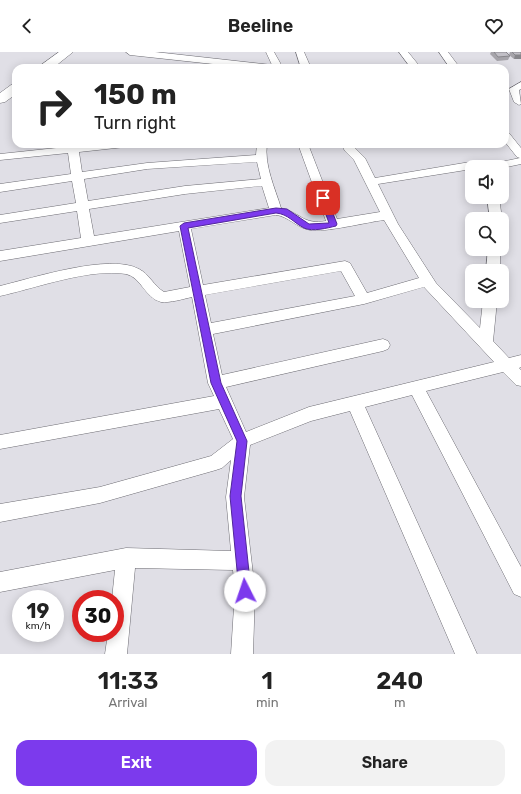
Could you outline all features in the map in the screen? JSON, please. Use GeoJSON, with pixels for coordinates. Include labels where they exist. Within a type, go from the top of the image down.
{"type":"FeatureCollection","features":[{"type":"Feature","properties":{"kind":"main road"},"geometry":{"type":"LineString","coordinates":[[50,64],[67,52]]}},
{"type":"Feature","properties":{"kind":"main road"},"geometry":{"type":"LineString","coordinates":[[0,99],[12,91]]}},
{"type":"Feature","properties":{"kind":"street"},"geometry":{"type":"LineString","coordinates":[[130,52],[211,64]]}},
{"type":"Feature","properties":{"kind":"street"},"geometry":{"type":"LineString","coordinates":[[270,52],[276,64]]}},
{"type":"Feature","properties":{"kind":"street"},"geometry":{"type":"LineString","coordinates":[[300,52],[304,64]]}},
{"type":"Feature","properties":{"kind":"street"},"geometry":{"type":"LineString","coordinates":[[403,52],[413,64]]}},
{"type":"Feature","properties":{"kind":"street"},"geometry":{"type":"LineString","coordinates":[[443,52],[452,64]]}},
{"type":"Feature","properties":{"kind":"street"},"geometry":{"type":"LineString","coordinates":[[520,102],[516,97],[514,89],[521,85]]}},
{"type":"Feature","properties":{"kind":"street"},"geometry":{"type":"LineString","coordinates":[[509,102],[520,102]]}},
{"type":"Feature","properties":{"kind":"street"},"geometry":{"type":"LineString","coordinates":[[509,140],[521,155]]}},
{"type":"Feature","properties":{"kind":"street"},"geometry":{"type":"LineString","coordinates":[[0,157],[83,148]]}},
{"type":"Feature","properties":{"kind":"street"},"geometry":{"type":"LineString","coordinates":[[261,148],[262,158],[276,211]]}},
{"type":"Feature","properties":{"kind":"street"},"geometry":{"type":"LineString","coordinates":[[304,148],[333,224]]}},
{"type":"Feature","properties":{"kind":"street"},"geometry":{"type":"LineString","coordinates":[[348,148],[360,158],[388,215],[431,287],[485,344],[513,364],[521,380]]}},
{"type":"Feature","properties":{"kind":"street"},"geometry":{"type":"LineString","coordinates":[[73,149],[76,176],[88,242]]}},
{"type":"Feature","properties":{"kind":"street"},"geometry":{"type":"LineString","coordinates":[[0,188],[147,166],[262,158]]}},
{"type":"Feature","properties":{"kind":"street"},"geometry":{"type":"LineString","coordinates":[[509,163],[521,161]]}},
{"type":"Feature","properties":{"kind":"street"},"geometry":{"type":"LineString","coordinates":[[371,182],[465,170]]}},
{"type":"Feature","properties":{"kind":"street"},"geometry":{"type":"LineString","coordinates":[[0,219],[185,190],[268,182]]}},
{"type":"Feature","properties":{"kind":"street"},"geometry":{"type":"LineString","coordinates":[[0,256],[276,211],[285,211],[307,226],[315,227],[388,215]]}},
{"type":"Feature","properties":{"kind":"street"},"geometry":{"type":"LineString","coordinates":[[184,226],[216,383],[242,441],[235,496],[245,591],[242,654]]}},
{"type":"Feature","properties":{"kind":"street"},"geometry":{"type":"LineString","coordinates":[[0,291],[107,268],[132,271],[140,276],[157,295],[162,297],[345,266],[364,299]]}},
{"type":"Feature","properties":{"kind":"street"},"geometry":{"type":"LineString","coordinates":[[205,330],[364,299],[428,281]]}},
{"type":"Feature","properties":{"kind":"street"},"geometry":{"type":"LineString","coordinates":[[485,344],[489,308]]}},
{"type":"Feature","properties":{"kind":"street"},"geometry":{"type":"LineString","coordinates":[[216,383],[383,344]]}},
{"type":"Feature","properties":{"kind":"street"},"geometry":{"type":"LineString","coordinates":[[0,513],[100,495],[216,462],[242,441],[309,414],[513,364]]}},
{"type":"Feature","properties":{"kind":"street"},"geometry":{"type":"LineString","coordinates":[[416,388],[521,587]]}},
{"type":"Feature","properties":{"kind":"street"},"geometry":{"type":"LineString","coordinates":[[0,442],[224,401]]}},
{"type":"Feature","properties":{"kind":"street"},"geometry":{"type":"LineString","coordinates":[[355,403],[466,654]]}},
{"type":"Feature","properties":{"kind":"street"},"geometry":{"type":"LineString","coordinates":[[0,582],[126,558],[242,561]]}},
{"type":"Feature","properties":{"kind":"street"},"geometry":{"type":"LineString","coordinates":[[116,654],[126,558]]}},
{"type":"Feature","properties":{"kind":"building"},"geometry":{"type":"Polygon","coordinates":[[[494,52],[506,52],[510,56],[498,57],[494,52]]]}},
{"type":"Feature","properties":{"kind":"building"},"geometry":{"type":"Polygon","coordinates":[[[512,52],[521,52],[521,55],[515,55],[512,52]]]}},
{"type":"Feature","properties":{"kind":"route"},"geometry":{"type":"LineString","coordinates":[[245,591],[235,496],[242,441],[216,383],[184,226],[276,211],[285,211],[297,221],[307,226],[315,227],[333,224],[323,198]]}}]}
